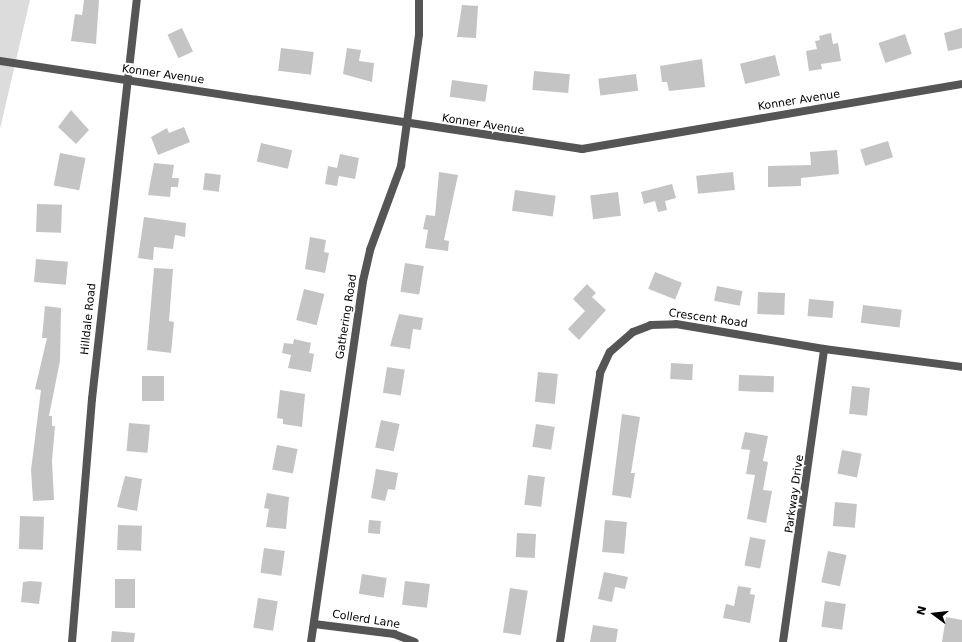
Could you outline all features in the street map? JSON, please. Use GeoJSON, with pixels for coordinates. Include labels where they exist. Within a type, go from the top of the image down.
{"type":"FeatureCollection","features":[{"type":"Feature","properties":{"kind":"street","name":"Hilldale Road"},"geometry":{"type":"LineString","coordinates":[[72,642],[92,399],[137,0]]}},
{"type":"Feature","properties":{"kind":"street","name":"Gathering Road"},"geometry":{"type":"LineString","coordinates":[[311,642],[363,281],[370,250],[401,166],[419,34],[420,0]]}},
{"type":"Feature","properties":{"kind":"street","name":"Konner Avenue"},"geometry":{"type":"LineString","coordinates":[[0,61],[406,125],[582,150],[962,84]]}},
{"type":"Feature","properties":{"kind":"street","name":"Crescent Road"},"geometry":{"type":"LineString","coordinates":[[560,642],[599,381],[610,352],[633,332],[663,323],[824,349],[962,367]]}},
{"type":"Feature","properties":{"kind":"street","name":"Parkway Drive"},"geometry":{"type":"LineString","coordinates":[[783,642],[824,349]]}},
{"type":"Feature","properties":{"kind":"street","name":"Collerd Lane"},"geometry":{"type":"LineString","coordinates":[[314,624],[394,634],[415,642]]}},
{"type":"Feature","properties":{"kind":"shaded area"},"geometry":{"type":"Polygon","coordinates":[[[0,0],[30,0],[0,129],[0,0]]]}},
{"type":"Feature","properties":{"kind":"building"},"geometry":{"type":"Polygon","coordinates":[[[84,0],[99,0],[96,44],[71,41],[75,14],[82,15],[84,0]]]}},
{"type":"Feature","properties":{"kind":"building"},"geometry":{"type":"Polygon","coordinates":[[[462,5],[478,6],[476,38],[457,37],[462,5]]]}},
{"type":"Feature","properties":{"kind":"building"},"geometry":{"type":"Polygon","coordinates":[[[182,28],[193,52],[178,58],[167,35],[182,28]]]}},
{"type":"Feature","properties":{"kind":"building"},"geometry":{"type":"Polygon","coordinates":[[[962,28],[962,48],[948,51],[944,33],[962,28]]]}},
{"type":"Feature","properties":{"kind":"building"},"geometry":{"type":"Polygon","coordinates":[[[831,33],[833,44],[838,43],[841,61],[821,64],[822,69],[809,71],[806,51],[817,49],[815,41],[820,40],[819,36],[831,33]]]}},
{"type":"Feature","properties":{"kind":"building"},"geometry":{"type":"Polygon","coordinates":[[[905,34],[912,54],[885,63],[879,43],[905,34]]]}},
{"type":"Feature","properties":{"kind":"building"},"geometry":{"type":"Polygon","coordinates":[[[281,48],[314,52],[311,75],[278,71],[281,48]]]}},
{"type":"Feature","properties":{"kind":"building"},"geometry":{"type":"Polygon","coordinates":[[[347,48],[361,50],[359,61],[374,63],[372,82],[343,74],[347,48]]]}},
{"type":"Feature","properties":{"kind":"building"},"geometry":{"type":"Polygon","coordinates":[[[775,55],[780,75],[745,84],[740,64],[775,55]]]}},
{"type":"Feature","properties":{"kind":"building"},"geometry":{"type":"Polygon","coordinates":[[[702,59],[705,87],[669,91],[667,82],[662,82],[660,66],[702,59]]]}},
{"type":"Feature","properties":{"kind":"building"},"geometry":{"type":"Polygon","coordinates":[[[534,71],[570,74],[568,93],[532,90],[534,71]]]}},
{"type":"Feature","properties":{"kind":"building"},"geometry":{"type":"Polygon","coordinates":[[[636,74],[638,91],[600,96],[598,79],[636,74]]]}},
{"type":"Feature","properties":{"kind":"building"},"geometry":{"type":"Polygon","coordinates":[[[452,80],[488,85],[485,102],[450,97],[452,80]]]}},
{"type":"Feature","properties":{"kind":"building"},"geometry":{"type":"Polygon","coordinates":[[[71,110],[89,130],[76,144],[58,127],[71,110]]]}},
{"type":"Feature","properties":{"kind":"building"},"geometry":{"type":"Polygon","coordinates":[[[184,127],[190,142],[158,155],[151,137],[167,128],[169,133],[184,127]]]}},
{"type":"Feature","properties":{"kind":"building"},"geometry":{"type":"Polygon","coordinates":[[[888,141],[893,157],[865,166],[860,149],[888,141]]]}},
{"type":"Feature","properties":{"kind":"building"},"geometry":{"type":"Polygon","coordinates":[[[261,143],[292,150],[288,169],[257,162],[261,143]]]}},
{"type":"Feature","properties":{"kind":"building"},"geometry":{"type":"Polygon","coordinates":[[[837,150],[839,174],[801,178],[801,186],[768,187],[768,166],[811,165],[810,152],[837,150]]]}},
{"type":"Feature","properties":{"kind":"building"},"geometry":{"type":"Polygon","coordinates":[[[60,153],[86,158],[79,190],[54,185],[60,153]]]}},
{"type":"Feature","properties":{"kind":"building"},"geometry":{"type":"Polygon","coordinates":[[[340,154],[359,158],[355,179],[339,176],[337,186],[325,184],[328,166],[337,168],[340,154]]]}},
{"type":"Feature","properties":{"kind":"building"},"geometry":{"type":"Polygon","coordinates":[[[154,163],[174,165],[172,178],[179,178],[178,187],[171,187],[170,197],[148,195],[154,163]]]}},
{"type":"Feature","properties":{"kind":"building"},"geometry":{"type":"Polygon","coordinates":[[[439,172],[458,175],[444,240],[449,241],[448,251],[425,248],[428,230],[423,229],[426,215],[435,216],[439,172]]]}},
{"type":"Feature","properties":{"kind":"building"},"geometry":{"type":"Polygon","coordinates":[[[733,172],[735,190],[698,194],[696,176],[733,172]]]}},
{"type":"Feature","properties":{"kind":"building"},"geometry":{"type":"Polygon","coordinates":[[[205,173],[221,175],[219,192],[203,190],[205,173]]]}},
{"type":"Feature","properties":{"kind":"building"},"geometry":{"type":"Polygon","coordinates":[[[672,184],[676,198],[665,201],[667,210],[658,212],[655,201],[644,204],[641,192],[672,184]]]}},
{"type":"Feature","properties":{"kind":"building"},"geometry":{"type":"Polygon","coordinates":[[[515,190],[556,196],[553,217],[512,211],[515,190]]]}},
{"type":"Feature","properties":{"kind":"building"},"geometry":{"type":"Polygon","coordinates":[[[618,192],[621,216],[593,219],[590,195],[618,192]]]}},
{"type":"Feature","properties":{"kind":"building"},"geometry":{"type":"Polygon","coordinates":[[[37,204],[62,205],[61,233],[36,232],[37,204]]]}},
{"type":"Feature","properties":{"kind":"building"},"geometry":{"type":"Polygon","coordinates":[[[144,217],[186,223],[185,237],[175,235],[173,249],[154,247],[153,260],[138,258],[144,217]]]}},
{"type":"Feature","properties":{"kind":"building"},"geometry":{"type":"Polygon","coordinates":[[[310,237],[326,240],[324,252],[329,253],[325,273],[305,269],[310,237]]]}},
{"type":"Feature","properties":{"kind":"building"},"geometry":{"type":"Polygon","coordinates":[[[36,259],[68,262],[66,285],[34,282],[36,259]]]}},
{"type":"Feature","properties":{"kind":"building"},"geometry":{"type":"Polygon","coordinates":[[[405,263],[424,266],[419,295],[400,292],[405,263]]]}},
{"type":"Feature","properties":{"kind":"building"},"geometry":{"type":"Polygon","coordinates":[[[154,268],[173,269],[169,321],[174,322],[171,353],[147,350],[154,268]]]}},
{"type":"Feature","properties":{"kind":"building"},"geometry":{"type":"Polygon","coordinates":[[[655,272],[682,283],[675,300],[648,289],[655,272]]]}},
{"type":"Feature","properties":{"kind":"building"},"geometry":{"type":"Polygon","coordinates":[[[587,284],[596,293],[592,297],[606,310],[579,340],[568,329],[585,311],[573,299],[587,284]]]}},
{"type":"Feature","properties":{"kind":"building"},"geometry":{"type":"Polygon","coordinates":[[[717,286],[743,291],[740,306],[714,301],[717,286]]]}},
{"type":"Feature","properties":{"kind":"building"},"geometry":{"type":"Polygon","coordinates":[[[304,289],[324,294],[317,325],[296,320],[304,289]]]}},
{"type":"Feature","properties":{"kind":"building"},"geometry":{"type":"Polygon","coordinates":[[[758,292],[785,293],[784,315],[757,314],[758,292]]]}},
{"type":"Feature","properties":{"kind":"building"},"geometry":{"type":"Polygon","coordinates":[[[809,299],[834,301],[832,318],[808,316],[809,299]]]}},
{"type":"Feature","properties":{"kind":"building"},"geometry":{"type":"Polygon","coordinates":[[[863,305],[902,310],[900,328],[861,323],[863,305]]]}},
{"type":"Feature","properties":{"kind":"building"},"geometry":{"type":"Polygon","coordinates":[[[45,306],[61,308],[60,361],[49,416],[52,416],[52,426],[55,426],[52,461],[54,500],[33,501],[31,470],[41,390],[35,389],[47,338],[42,338],[45,306]]]}},
{"type":"Feature","properties":{"kind":"building"},"geometry":{"type":"Polygon","coordinates":[[[399,314],[423,318],[421,330],[413,329],[410,349],[390,346],[399,314]]]}},
{"type":"Feature","properties":{"kind":"building"},"geometry":{"type":"Polygon","coordinates":[[[294,339],[311,343],[309,353],[314,354],[311,372],[288,368],[291,355],[282,353],[284,343],[293,344],[294,339]]]}},
{"type":"Feature","properties":{"kind":"building"},"geometry":{"type":"Polygon","coordinates":[[[671,363],[693,364],[692,380],[670,379],[671,363]]]}},
{"type":"Feature","properties":{"kind":"building"},"geometry":{"type":"Polygon","coordinates":[[[387,367],[405,370],[401,395],[383,393],[387,367]]]}},
{"type":"Feature","properties":{"kind":"building"},"geometry":{"type":"Polygon","coordinates":[[[538,372],[558,374],[555,404],[535,402],[538,372]]]}},
{"type":"Feature","properties":{"kind":"building"},"geometry":{"type":"Polygon","coordinates":[[[739,375],[774,376],[773,392],[738,391],[739,375]]]}},
{"type":"Feature","properties":{"kind":"building"},"geometry":{"type":"Polygon","coordinates":[[[142,376],[164,376],[164,401],[142,401],[142,376]]]}},
{"type":"Feature","properties":{"kind":"building"},"geometry":{"type":"Polygon","coordinates":[[[852,386],[870,388],[867,416],[849,414],[852,386]]]}},
{"type":"Feature","properties":{"kind":"building"},"geometry":{"type":"Polygon","coordinates":[[[280,390],[305,394],[302,427],[283,424],[283,419],[277,418],[280,390]]]}},
{"type":"Feature","properties":{"kind":"building"},"geometry":{"type":"Polygon","coordinates":[[[622,414],[640,417],[631,473],[635,473],[631,498],[612,495],[622,414]]]}},
{"type":"Feature","properties":{"kind":"building"},"geometry":{"type":"Polygon","coordinates":[[[381,420],[400,424],[394,451],[375,447],[381,420]]]}},
{"type":"Feature","properties":{"kind":"building"},"geometry":{"type":"Polygon","coordinates":[[[129,423],[150,425],[147,453],[127,451],[129,423]]]}},
{"type":"Feature","properties":{"kind":"building"},"geometry":{"type":"Polygon","coordinates":[[[536,424],[555,427],[551,450],[532,447],[536,424]]]}},
{"type":"Feature","properties":{"kind":"building"},"geometry":{"type":"Polygon","coordinates":[[[745,432],[768,436],[763,461],[768,462],[763,490],[772,491],[766,523],[747,519],[755,475],[746,474],[750,450],[741,449],[745,432]]]}},
{"type":"Feature","properties":{"kind":"building"},"geometry":{"type":"Polygon","coordinates":[[[277,445],[298,449],[293,474],[272,470],[277,445]]]}},
{"type":"Feature","properties":{"kind":"building"},"geometry":{"type":"Polygon","coordinates":[[[842,450],[862,454],[857,477],[837,474],[842,450]]]}},
{"type":"Feature","properties":{"kind":"building"},"geometry":{"type":"Polygon","coordinates":[[[376,469],[398,473],[395,490],[388,489],[385,501],[371,498],[376,469]]]}},
{"type":"Feature","properties":{"kind":"building"},"geometry":{"type":"Polygon","coordinates":[[[528,475],[545,477],[541,507],[524,505],[528,475]]]}},
{"type":"Feature","properties":{"kind":"building"},"geometry":{"type":"Polygon","coordinates":[[[125,476],[142,479],[137,511],[117,507],[125,476]]]}},
{"type":"Feature","properties":{"kind":"building"},"geometry":{"type":"Polygon","coordinates":[[[267,493],[289,497],[286,529],[266,527],[269,509],[264,508],[267,493]]]}},
{"type":"Feature","properties":{"kind":"building"},"geometry":{"type":"Polygon","coordinates":[[[835,502],[857,504],[855,528],[833,526],[835,502]]]}},
{"type":"Feature","properties":{"kind":"building"},"geometry":{"type":"Polygon","coordinates":[[[20,516],[44,517],[43,550],[19,549],[20,516]]]}},
{"type":"Feature","properties":{"kind":"building"},"geometry":{"type":"Polygon","coordinates":[[[369,520],[381,521],[380,534],[368,533],[369,520]]]}},
{"type":"Feature","properties":{"kind":"building"},"geometry":{"type":"Polygon","coordinates":[[[605,520],[627,522],[624,554],[602,552],[605,520]]]}},
{"type":"Feature","properties":{"kind":"building"},"geometry":{"type":"Polygon","coordinates":[[[118,525],[142,526],[141,551],[117,550],[118,525]]]}},
{"type":"Feature","properties":{"kind":"building"},"geometry":{"type":"Polygon","coordinates":[[[517,533],[536,534],[535,558],[516,557],[517,533]]]}},
{"type":"Feature","properties":{"kind":"building"},"geometry":{"type":"Polygon","coordinates":[[[750,537],[766,540],[760,569],[744,565],[750,537]]]}},
{"type":"Feature","properties":{"kind":"building"},"geometry":{"type":"Polygon","coordinates":[[[264,548],[285,551],[281,576],[261,573],[264,548]]]}},
{"type":"Feature","properties":{"kind":"building"},"geometry":{"type":"Polygon","coordinates":[[[828,551],[847,555],[840,586],[821,582],[828,551]]]}},
{"type":"Feature","properties":{"kind":"building"},"geometry":{"type":"Polygon","coordinates":[[[604,572],[628,577],[625,589],[615,587],[612,602],[598,599],[604,572]]]}},
{"type":"Feature","properties":{"kind":"building"},"geometry":{"type":"Polygon","coordinates":[[[362,574],[387,578],[384,598],[359,594],[362,574]]]}},
{"type":"Feature","properties":{"kind":"building"},"geometry":{"type":"Polygon","coordinates":[[[115,579],[135,579],[135,608],[115,608],[115,579]]]}},
{"type":"Feature","properties":{"kind":"building"},"geometry":{"type":"Polygon","coordinates":[[[405,581],[430,584],[427,608],[402,605],[405,581]]]}},
{"type":"Feature","properties":{"kind":"building"},"geometry":{"type":"Polygon","coordinates":[[[23,582],[42,582],[39,604],[21,602],[23,582]]]}},
{"type":"Feature","properties":{"kind":"building"},"geometry":{"type":"Polygon","coordinates":[[[738,586],[751,588],[750,594],[755,595],[750,623],[723,618],[726,604],[734,606],[738,586]]]}},
{"type":"Feature","properties":{"kind":"building"},"geometry":{"type":"Polygon","coordinates":[[[510,588],[528,591],[521,635],[503,632],[510,588]]]}},
{"type":"Feature","properties":{"kind":"building"},"geometry":{"type":"Polygon","coordinates":[[[258,598],[278,601],[273,631],[253,628],[258,598]]]}},
{"type":"Feature","properties":{"kind":"building"},"geometry":{"type":"Polygon","coordinates":[[[825,601],[846,604],[842,630],[821,627],[825,601]]]}},
{"type":"Feature","properties":{"kind":"building"},"geometry":{"type":"Polygon","coordinates":[[[946,617],[962,620],[962,642],[942,642],[946,617]]]}},
{"type":"Feature","properties":{"kind":"building"},"geometry":{"type":"Polygon","coordinates":[[[593,625],[618,629],[616,642],[590,642],[593,625]]]}},
{"type":"Feature","properties":{"kind":"building"},"geometry":{"type":"Polygon","coordinates":[[[112,631],[135,633],[134,642],[111,642],[112,631]]]}}]}
